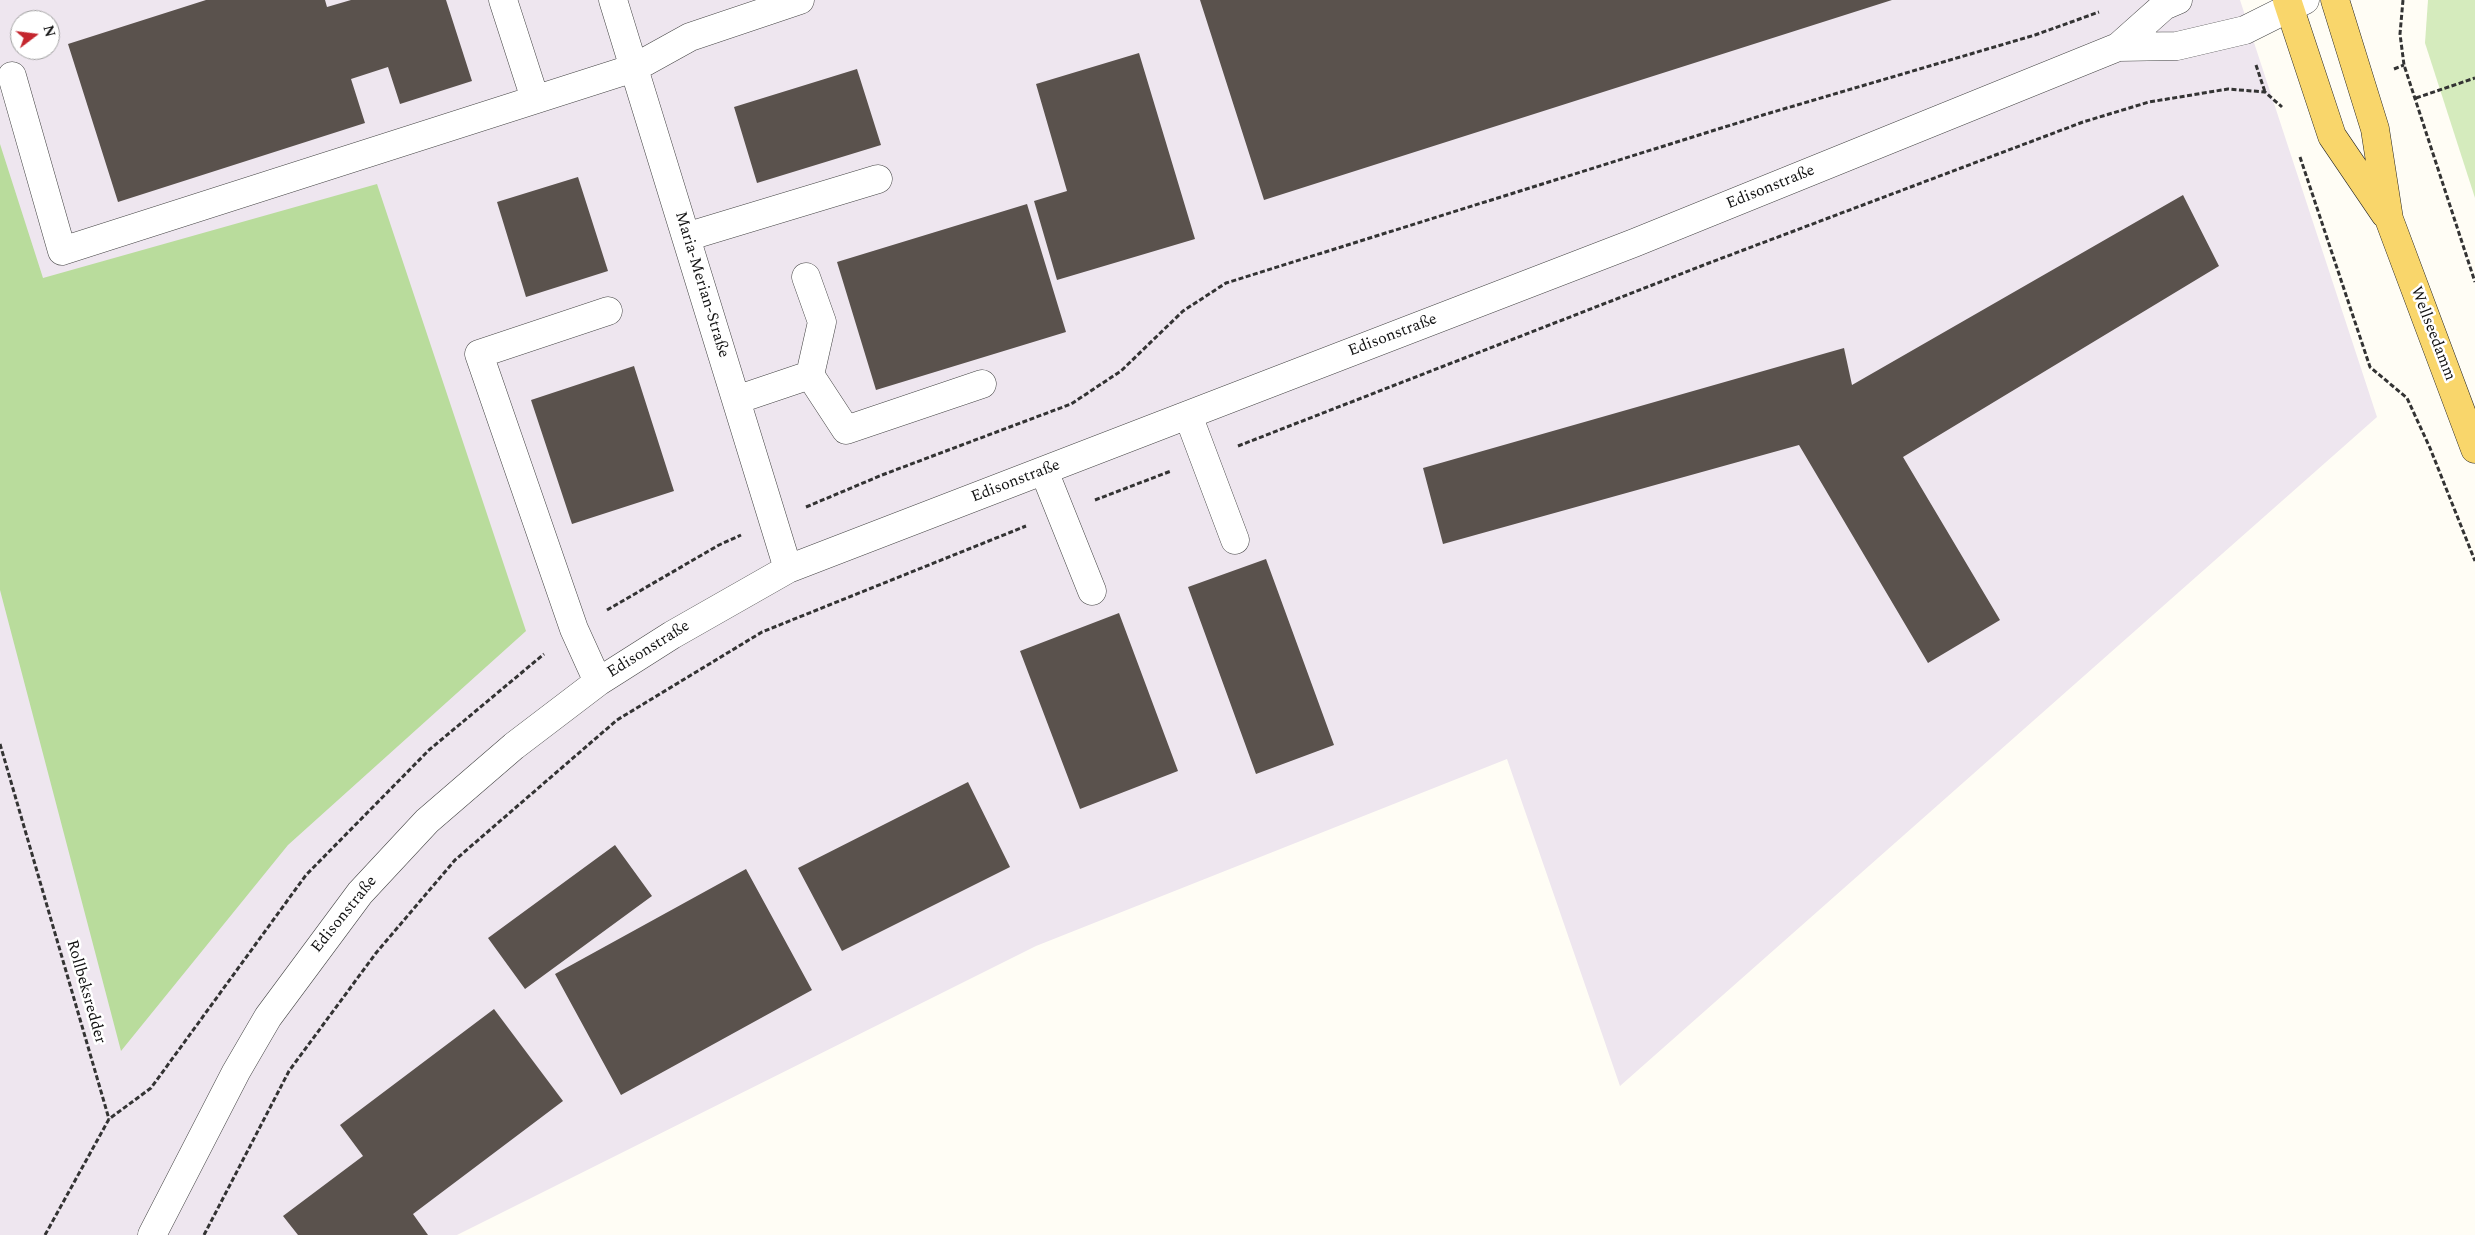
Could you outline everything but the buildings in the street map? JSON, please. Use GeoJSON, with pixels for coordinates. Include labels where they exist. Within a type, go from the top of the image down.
{"type":"FeatureCollection","features":[{"type":"Feature","properties":{"kind":"main road","name":"Wellseedamm"},"geometry":{"type":"LineString","coordinates":[[2335,0],[2375,129],[2389,219],[2475,449]]}},
{"type":"Feature","properties":{"kind":"main road","name":"Wellseedamm"},"geometry":{"type":"LineString","coordinates":[[2294,3],[2318,95],[2332,136],[2389,219]]}},
{"type":"Feature","properties":{"kind":"street"},"geometry":{"type":"LineString","coordinates":[[503,0],[535,99]]}},
{"type":"Feature","properties":{"kind":"street","name":"Maria-Merian-Straße"},"geometry":{"type":"LineString","coordinates":[[613,0],[788,569]]}},
{"type":"Feature","properties":{"kind":"street"},"geometry":{"type":"LineString","coordinates":[[12,76],[62,251],[634,68],[690,36],[800,0]]}},
{"type":"Feature","properties":{"kind":"street","name":"Edisonstraße"},"geometry":{"type":"LineString","coordinates":[[152,1235],[236,1072],[268,1017],[360,893],[427,822],[514,746],[598,682],[672,635],[788,569],[1634,243],[2118,47],[2164,6],[2178,0]]}},
{"type":"Feature","properties":{"kind":"street","name":"Edisonstraße"},"geometry":{"type":"LineString","coordinates":[[2118,47],[2177,46],[2244,30],[2294,3]]}},
{"type":"Feature","properties":{"kind":"street"},"geometry":{"type":"LineString","coordinates":[[686,237],[878,179]]}},
{"type":"Feature","properties":{"kind":"street"},"geometry":{"type":"LineString","coordinates":[[806,277],[822,322],[810,375],[846,430],[982,384]]}},
{"type":"Feature","properties":{"kind":"street"},"geometry":{"type":"LineString","coordinates":[[598,682],[574,629],[479,354],[608,311]]}},
{"type":"Feature","properties":{"kind":"street"},"geometry":{"type":"LineString","coordinates":[[736,400],[810,375]]}},
{"type":"Feature","properties":{"kind":"street"},"geometry":{"type":"LineString","coordinates":[[1188,415],[1235,540]]}},
{"type":"Feature","properties":{"kind":"street"},"geometry":{"type":"LineString","coordinates":[[1044,471],[1092,591]]}},
{"type":"Feature","properties":{"kind":"path"},"geometry":{"type":"LineString","coordinates":[[2403,0],[2400,34],[2404,65],[2475,282]]}},
{"type":"Feature","properties":{"kind":"path"},"geometry":{"type":"LineString","coordinates":[[2416,98],[2475,78]]}},
{"type":"Feature","properties":{"kind":"path"},"geometry":{"type":"LineString","coordinates":[[204,1235],[289,1071],[376,953],[455,860],[617,720],[762,632],[1061,512],[1362,400],[1709,263],[2083,122],[2149,102],[2190,93],[2228,89],[2265,92],[2282,107],[2285,115]]}},
{"type":"Feature","properties":{"kind":"path"},"geometry":{"type":"LineString","coordinates":[[2282,107],[2318,95]]}},
{"type":"Feature","properties":{"kind":"path"},"geometry":{"type":"LineString","coordinates":[[2298,152],[2370,367],[2407,398],[2430,448],[2475,561]]}},
{"type":"Feature","properties":{"kind":"path","name":"Rollbeksredder"},"geometry":{"type":"LineString","coordinates":[[0,744],[109,1119],[44,1235]]}},
{"type":"Feature","properties":{"kind":"shaded area"},"geometry":{"type":"Polygon","coordinates":[[[0,0],[2240,0],[2377,417],[1620,1086],[1507,759],[1036,946],[457,1235],[0,1235],[0,0]]]}},
{"type":"Feature","properties":{"kind":"green space"},"geometry":{"type":"Polygon","coordinates":[[[2428,0],[2475,0],[2475,198],[2425,43],[2428,0]]]}},
{"type":"Feature","properties":{"kind":"green space"},"geometry":{"type":"Polygon","coordinates":[[[0,144],[43,278],[377,184],[526,631],[288,845],[121,1051],[0,590],[0,144]]]}}]}
